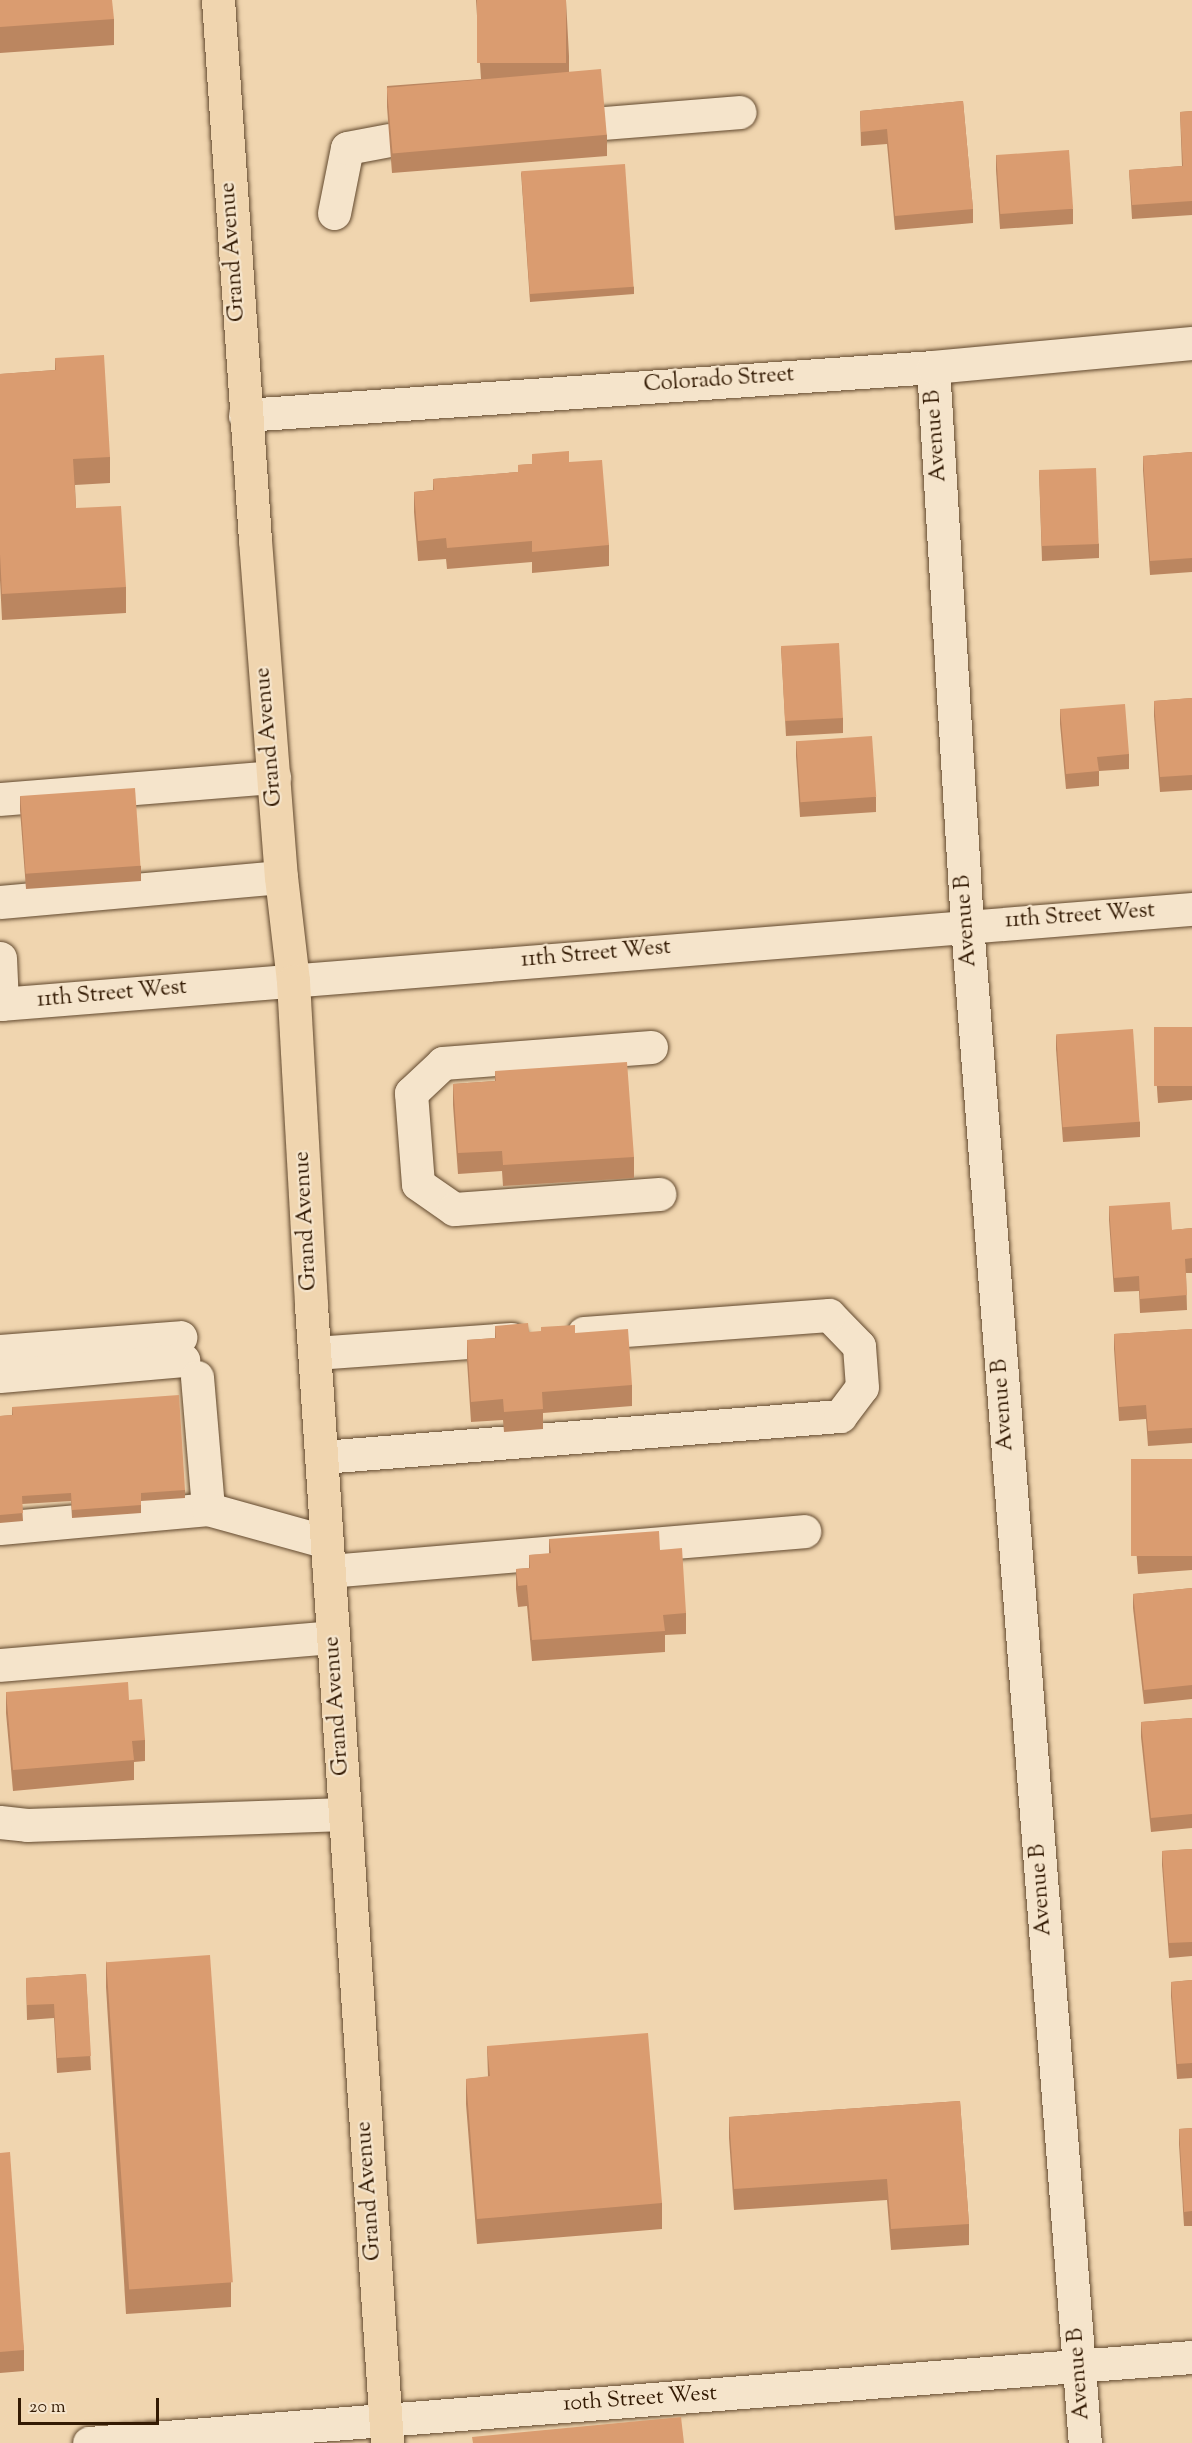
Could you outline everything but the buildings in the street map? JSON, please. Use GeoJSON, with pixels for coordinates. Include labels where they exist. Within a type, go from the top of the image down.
{"type":"FeatureCollection","features":[{"type":"Feature","properties":{"kind":"main road","name":"Grand Avenue"},"geometry":{"type":"LineString","coordinates":[[218,0],[245,415],[281,877],[293,981],[333,1637],[386,2431]]}},
{"type":"Feature","properties":{"kind":"street"},"geometry":{"type":"LineString","coordinates":[[603,123],[740,112]]}},
{"type":"Feature","properties":{"kind":"street"},"geometry":{"type":"LineString","coordinates":[[334,213],[347,148],[389,140]]}},
{"type":"Feature","properties":{"kind":"street","name":"Colorado Street"},"geometry":{"type":"LineString","coordinates":[[245,415],[933,367],[1192,343]]}},
{"type":"Feature","properties":{"kind":"street","name":"Avenue B"},"geometry":{"type":"LineString","coordinates":[[933,367],[967,925],[1085,2443]]}},
{"type":"Feature","properties":{"kind":"street"},"geometry":{"type":"LineString","coordinates":[[0,800],[274,777]]}},
{"type":"Feature","properties":{"kind":"street"},"geometry":{"type":"LineString","coordinates":[[0,902],[281,877]]}},
{"type":"Feature","properties":{"kind":"street","name":"11th Street West"},"geometry":{"type":"LineString","coordinates":[[1,1004],[967,925],[1192,909]]}},
{"type":"Feature","properties":{"kind":"street"},"geometry":{"type":"LineString","coordinates":[[0,958],[1,1004]]}},
{"type":"Feature","properties":{"kind":"street"},"geometry":{"type":"LineString","coordinates":[[651,1047],[443,1063],[411,1093],[418,1184],[454,1209],[659,1194]]}},
{"type":"Feature","properties":{"kind":"street"},"geometry":{"type":"LineString","coordinates":[[315,1353],[829,1315],[859,1346],[862,1387],[840,1416],[322,1457]]}},
{"type":"Feature","properties":{"kind":"street"},"geometry":{"type":"LineString","coordinates":[[0,1351],[187,1358]]}},
{"type":"Feature","properties":{"kind":"street"},"geometry":{"type":"LineString","coordinates":[[0,1376],[187,1358]]}},
{"type":"Feature","properties":{"kind":"street"},"geometry":{"type":"LineString","coordinates":[[187,1358],[208,1509]]}},
{"type":"Feature","properties":{"kind":"street"},"geometry":{"type":"LineString","coordinates":[[0,1528],[208,1509],[328,1557],[804,1532]]}},
{"type":"Feature","properties":{"kind":"street"},"geometry":{"type":"LineString","coordinates":[[0,1665],[333,1637]]}},
{"type":"Feature","properties":{"kind":"street"},"geometry":{"type":"LineString","coordinates":[[0,1822],[27,1825],[345,1814]]}},
{"type":"Feature","properties":{"kind":"street","name":"10th Street West"},"geometry":{"type":"LineString","coordinates":[[89,2443],[386,2431],[1192,2357]]}}]}
